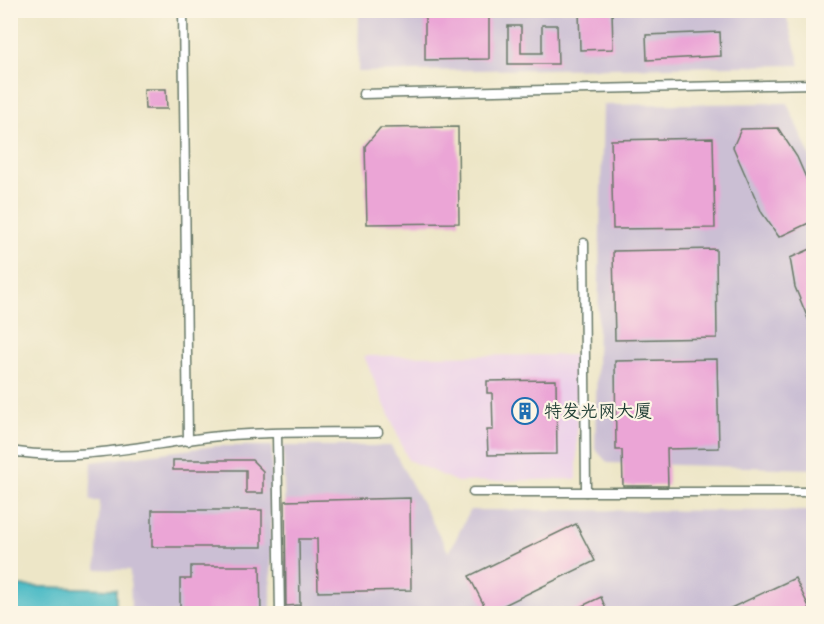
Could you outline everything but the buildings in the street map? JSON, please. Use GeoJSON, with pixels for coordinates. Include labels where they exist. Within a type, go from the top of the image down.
{"type":"FeatureCollection","features":[{"type":"Feature","properties":{"kind":"street"},"geometry":{"type":"LineString","coordinates":[[183,10],[188,441]]}},
{"type":"Feature","properties":{"kind":"street"},"geometry":{"type":"LineString","coordinates":[[363,94],[813,84]]}},
{"type":"Feature","properties":{"kind":"street"},"geometry":{"type":"LineString","coordinates":[[584,243],[586,492]]}},
{"type":"Feature","properties":{"kind":"street"},"geometry":{"type":"LineString","coordinates":[[10,451],[42,456],[76,456],[188,441],[277,434],[378,432]]}},
{"type":"Feature","properties":{"kind":"street"},"geometry":{"type":"LineString","coordinates":[[277,434],[280,614]]}},
{"type":"Feature","properties":{"kind":"street"},"geometry":{"type":"LineString","coordinates":[[473,492],[813,492]]}},
{"type":"Feature","properties":{"kind":"shaded area"},"geometry":{"type":"Polygon","coordinates":[[[359,10],[785,11],[800,65],[358,72],[359,10]]]}},
{"type":"Feature","properties":{"kind":"shaded area"},"geometry":{"type":"Polygon","coordinates":[[[787,103],[813,163],[813,469],[608,463],[595,449],[603,105],[787,103]]]}},
{"type":"Feature","properties":{"kind":"shaded area"},"geometry":{"type":"Polygon","coordinates":[[[577,355],[577,479],[457,482],[408,460],[364,356],[577,355]]]}},
{"type":"Feature","properties":{"kind":"shaded area"},"geometry":{"type":"Polygon","coordinates":[[[215,446],[272,446],[271,613],[131,613],[130,570],[96,569],[100,501],[90,501],[92,462],[215,446]]]}},
{"type":"Feature","properties":{"kind":"shaded area"},"geometry":{"type":"Polygon","coordinates":[[[283,446],[391,446],[449,553],[470,510],[813,511],[813,613],[287,613],[283,446]]]}},
{"type":"Feature","properties":{"kind":"water"},"geometry":{"type":"Polygon","coordinates":[[[15,586],[116,589],[116,613],[14,613],[15,586]]]}},
{"type":"Feature","properties":{"kind":"place","name":"特发光网大厦"},"geometry":{"type":"Point","coordinates":[525,411]}}]}
